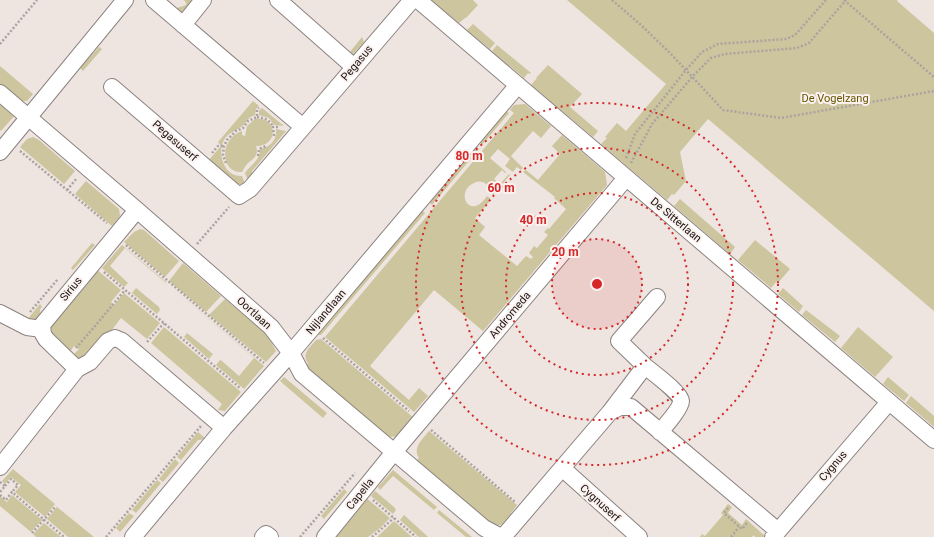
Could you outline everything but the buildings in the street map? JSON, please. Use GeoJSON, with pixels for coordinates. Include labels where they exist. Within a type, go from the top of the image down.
{"type":"FeatureCollection","features":[{"type":"Feature","properties":{"kind":"street"},"geometry":{"type":"LineString","coordinates":[[5,147],[125,0]]}},
{"type":"Feature","properties":{"kind":"street"},"geometry":{"type":"LineString","coordinates":[[154,0],[303,127]]}},
{"type":"Feature","properties":{"kind":"street"},"geometry":{"type":"LineString","coordinates":[[183,25],[203,0]]}},
{"type":"Feature","properties":{"kind":"street"},"geometry":{"type":"LineString","coordinates":[[278,0],[354,67]]}},
{"type":"Feature","properties":{"kind":"street","name":"Pegasus"},"geometry":{"type":"LineString","coordinates":[[239,196],[250,189],[412,0]]}},
{"type":"Feature","properties":{"kind":"street","name":"De Sitterlaan"},"geometry":{"type":"LineString","coordinates":[[418,0],[934,440]]}},
{"type":"Feature","properties":{"kind":"street","name":"Nijlandlaan"},"geometry":{"type":"LineString","coordinates":[[133,537],[224,428],[291,353],[518,86]]}},
{"type":"Feature","properties":{"kind":"street","name":"Pegasuserf"},"geometry":{"type":"LineString","coordinates":[[112,87],[239,196]]}},
{"type":"Feature","properties":{"kind":"street","name":"Oortlaan"},"geometry":{"type":"LineString","coordinates":[[0,94],[29,117],[271,327],[291,353],[302,374],[484,528],[502,537]]}},
{"type":"Feature","properties":{"kind":"street","name":"Andromeda"},"geometry":{"type":"LineString","coordinates":[[394,452],[622,174]]}},
{"type":"Feature","properties":{"kind":"street","name":"Sirius"},"geometry":{"type":"LineString","coordinates":[[42,329],[44,321],[137,210]]}},
{"type":"Feature","properties":{"kind":"street"},"geometry":{"type":"LineString","coordinates":[[657,297],[619,341],[645,366],[676,392],[681,399],[681,402],[660,432]]}},
{"type":"Feature","properties":{"kind":"street"},"geometry":{"type":"LineString","coordinates":[[0,313],[27,327],[42,329],[42,334],[46,339],[72,364]]}},
{"type":"Feature","properties":{"kind":"street"},"geometry":{"type":"LineString","coordinates":[[0,467],[72,364],[90,362],[108,341],[115,338],[122,341],[224,428]]}},
{"type":"Feature","properties":{"kind":"street"},"geometry":{"type":"LineString","coordinates":[[502,537],[610,412],[645,366]]}},
{"type":"Feature","properties":{"kind":"street","name":"Cygnus"},"geometry":{"type":"LineString","coordinates":[[610,412],[620,407],[631,407],[775,534],[889,402]]}},
{"type":"Feature","properties":{"kind":"street","name":"Capella"},"geometry":{"type":"LineString","coordinates":[[326,537],[394,452]]}},
{"type":"Feature","properties":{"kind":"street","name":"Cygnuserf"},"geometry":{"type":"LineString","coordinates":[[562,468],[639,537]]}},
{"type":"Feature","properties":{"kind":"street"},"geometry":{"type":"LineString","coordinates":[[263,537],[266,534],[270,537]]}},
{"type":"Feature","properties":{"kind":"path"},"geometry":{"type":"LineString","coordinates":[[0,44],[37,0]]}},
{"type":"Feature","properties":{"kind":"path"},"geometry":{"type":"LineString","coordinates":[[612,0],[641,25],[693,76],[723,110],[781,118],[934,91]]}},
{"type":"Feature","properties":{"kind":"path"},"geometry":{"type":"LineString","coordinates":[[622,174],[626,157],[635,134],[699,54],[718,44],[790,38],[795,35],[826,0]]}},
{"type":"Feature","properties":{"kind":"path"},"geometry":{"type":"LineString","coordinates":[[622,174],[652,124],[693,76],[711,58],[725,54],[797,48],[809,43],[845,0],[934,77]]}},
{"type":"Feature","properties":{"kind":"path"},"geometry":{"type":"LineString","coordinates":[[257,116],[257,110],[269,97]]}},
{"type":"Feature","properties":{"kind":"path"},"geometry":{"type":"LineString","coordinates":[[227,167],[224,155],[224,146],[227,140],[236,131],[243,128],[248,121],[257,116],[268,120],[274,127]]}},
{"type":"Feature","properties":{"kind":"path"},"geometry":{"type":"LineString","coordinates":[[5,147],[116,234],[274,372]]}},
{"type":"Feature","properties":{"kind":"path"},"geometry":{"type":"LineString","coordinates":[[188,255],[239,196]]}},
{"type":"Feature","properties":{"kind":"path"},"geometry":{"type":"LineString","coordinates":[[93,263],[252,398]]}},
{"type":"Feature","properties":{"kind":"path"},"geometry":{"type":"LineString","coordinates":[[72,364],[95,326],[124,290]]}},
{"type":"Feature","properties":{"kind":"path"},"geometry":{"type":"LineString","coordinates":[[137,354],[164,323]]}},
{"type":"Feature","properties":{"kind":"path"},"geometry":{"type":"LineString","coordinates":[[106,537],[210,416]]}},
{"type":"Feature","properties":{"kind":"path"},"geometry":{"type":"LineString","coordinates":[[300,537],[359,468]]}},
{"type":"Feature","properties":{"kind":"path"},"geometry":{"type":"LineString","coordinates":[[11,479],[18,486],[12,492],[6,500],[0,494],[11,479]]}},
{"type":"Feature","properties":{"kind":"path"},"geometry":{"type":"LineString","coordinates":[[1,483],[5,486]]}},
{"type":"Feature","properties":{"kind":"path"},"geometry":{"type":"LineString","coordinates":[[363,490],[416,537]]}},
{"type":"Feature","properties":{"kind":"path"},"geometry":{"type":"LineString","coordinates":[[12,492],[64,537]]}},
{"type":"Feature","properties":{"kind":"path"},"geometry":{"type":"LineString","coordinates":[[32,533],[56,506]]}},
{"type":"Feature","properties":{"kind":"path"},"geometry":{"type":"LineString","coordinates":[[372,537],[394,518]]}},
{"type":"Feature","properties":{"kind":"path"},"geometry":{"type":"LineString","coordinates":[[730,537],[740,527]]}},
{"type":"Feature","properties":{"kind":"green space"},"geometry":{"type":"Polygon","coordinates":[[[184,0],[199,0],[184,16],[177,10],[177,8],[186,5],[184,0]]]}},
{"type":"Feature","properties":{"kind":"green space"},"geometry":{"type":"Polygon","coordinates":[[[431,0],[473,0],[478,5],[459,23],[431,0]]]}},
{"type":"Feature","properties":{"kind":"green space","name":"De Vogelzang"},"geometry":{"type":"Polygon","coordinates":[[[567,0],[898,0],[897,1],[934,33],[934,311],[708,119],[680,152],[686,181],[674,195],[672,194],[667,200],[601,144],[617,123],[626,131],[666,84],[567,0]]]}},
{"type":"Feature","properties":{"kind":"green space"},"geometry":{"type":"Polygon","coordinates":[[[473,24],[495,43],[490,49],[467,30],[473,24]]]}},
{"type":"Feature","properties":{"kind":"green space"},"geometry":{"type":"Polygon","coordinates":[[[362,37],[364,42],[348,60],[345,58],[362,37]]]}},
{"type":"Feature","properties":{"kind":"green space"},"geometry":{"type":"Polygon","coordinates":[[[497,45],[531,73],[528,73],[524,78],[492,51],[497,45]]]}},
{"type":"Feature","properties":{"kind":"green space"},"geometry":{"type":"Polygon","coordinates":[[[99,47],[102,49],[83,71],[80,68],[99,47]]]}},
{"type":"Feature","properties":{"kind":"green space"},"geometry":{"type":"Polygon","coordinates":[[[548,65],[582,94],[570,107],[598,131],[593,137],[531,85],[548,65]]]}},
{"type":"Feature","properties":{"kind":"green space"},"geometry":{"type":"Polygon","coordinates":[[[0,66],[33,94],[27,101],[21,101],[0,84],[0,66]]]}},
{"type":"Feature","properties":{"kind":"green space"},"geometry":{"type":"Polygon","coordinates":[[[0,101],[15,115],[1,131],[0,130],[0,101]]]}},
{"type":"Feature","properties":{"kind":"green space"},"geometry":{"type":"Polygon","coordinates":[[[253,101],[259,106],[256,109],[255,115],[241,127],[232,132],[224,140],[222,146],[222,158],[227,169],[231,173],[242,176],[245,184],[236,184],[208,161],[221,146],[218,142],[253,101]]]}},
{"type":"Feature","properties":{"kind":"green space"},"geometry":{"type":"Polygon","coordinates":[[[525,104],[551,126],[541,138],[533,131],[511,156],[523,168],[521,170],[517,167],[513,172],[505,166],[510,159],[498,149],[490,158],[506,172],[505,173],[502,170],[494,179],[500,184],[509,174],[510,175],[493,195],[488,191],[486,184],[483,182],[476,182],[468,187],[465,192],[465,198],[470,206],[475,206],[481,203],[487,196],[490,198],[490,201],[475,218],[485,227],[479,235],[517,266],[526,256],[531,259],[533,257],[529,253],[534,246],[537,248],[548,235],[544,232],[548,228],[549,229],[566,209],[554,198],[555,197],[523,172],[526,170],[538,180],[560,154],[552,146],[562,135],[605,172],[607,185],[483,331],[434,290],[370,366],[409,400],[419,388],[428,396],[414,412],[325,337],[514,113],[510,110],[514,105],[525,104]]]}},
{"type":"Feature","properties":{"kind":"green space"},"geometry":{"type":"Polygon","coordinates":[[[262,108],[284,126],[274,125],[269,118],[259,115],[259,111],[262,108]]]}},
{"type":"Feature","properties":{"kind":"green space"},"geometry":{"type":"Polygon","coordinates":[[[505,110],[509,113],[482,145],[479,141],[505,110]]]}},
{"type":"Feature","properties":{"kind":"green space"},"geometry":{"type":"Polygon","coordinates":[[[255,119],[262,119],[268,122],[273,131],[272,136],[264,145],[256,146],[257,152],[255,156],[242,172],[235,171],[230,168],[226,162],[226,148],[234,135],[242,131],[242,135],[245,136],[247,126],[255,119]]]}},
{"type":"Feature","properties":{"kind":"green space"},"geometry":{"type":"Polygon","coordinates":[[[276,129],[286,131],[252,171],[252,179],[249,183],[245,173],[257,159],[260,149],[267,147],[274,140],[276,129]]]}},
{"type":"Feature","properties":{"kind":"green space"},"geometry":{"type":"Polygon","coordinates":[[[33,137],[39,140],[75,171],[64,184],[20,147],[27,139],[33,137]]]}},
{"type":"Feature","properties":{"kind":"green space"},"geometry":{"type":"Polygon","coordinates":[[[475,145],[479,149],[432,205],[428,201],[475,145]]]}},
{"type":"Feature","properties":{"kind":"green space"},"geometry":{"type":"Polygon","coordinates":[[[86,181],[119,209],[120,216],[112,226],[75,194],[86,181]]]}},
{"type":"Feature","properties":{"kind":"green space"},"geometry":{"type":"Polygon","coordinates":[[[680,199],[735,247],[730,254],[674,206],[680,199]]]}},
{"type":"Feature","properties":{"kind":"green space"},"geometry":{"type":"Polygon","coordinates":[[[421,209],[425,213],[321,335],[313,335],[421,209]]]}},
{"type":"Feature","properties":{"kind":"green space"},"geometry":{"type":"Polygon","coordinates":[[[140,229],[144,230],[179,261],[165,277],[124,242],[134,232],[140,229]]]}},
{"type":"Feature","properties":{"kind":"green space"},"geometry":{"type":"Polygon","coordinates":[[[755,240],[790,269],[778,283],[776,282],[771,288],[738,260],[755,240]]]}},
{"type":"Feature","properties":{"kind":"green space"},"geometry":{"type":"Polygon","coordinates":[[[92,243],[95,245],[73,270],[71,268],[92,243]]]}},
{"type":"Feature","properties":{"kind":"green space"},"geometry":{"type":"Polygon","coordinates":[[[122,245],[166,283],[125,248],[110,266],[128,283],[124,287],[102,268],[122,245]]]}},
{"type":"Feature","properties":{"kind":"green space"},"geometry":{"type":"Polygon","coordinates":[[[183,263],[221,296],[206,312],[169,281],[183,263]]]}},
{"type":"Feature","properties":{"kind":"green space"},"geometry":{"type":"Polygon","coordinates":[[[96,269],[121,290],[111,302],[114,305],[124,293],[160,323],[147,339],[121,318],[98,347],[87,356],[80,358],[73,355],[79,349],[74,346],[70,352],[52,337],[49,328],[96,269]]]}},
{"type":"Feature","properties":{"kind":"green space"},"geometry":{"type":"Polygon","coordinates":[[[169,285],[264,366],[244,389],[216,365],[220,360],[239,376],[254,358],[169,285]]]}},
{"type":"Feature","properties":{"kind":"green space"},"geometry":{"type":"Polygon","coordinates":[[[136,288],[159,307],[160,310],[157,314],[132,293],[136,288]]]}},
{"type":"Feature","properties":{"kind":"green space"},"geometry":{"type":"Polygon","coordinates":[[[783,288],[803,306],[799,312],[778,294],[783,288]]]}},
{"type":"Feature","properties":{"kind":"green space"},"geometry":{"type":"Polygon","coordinates":[[[225,299],[245,316],[250,314],[262,325],[276,351],[266,362],[209,315],[225,299]]]}},
{"type":"Feature","properties":{"kind":"green space"},"geometry":{"type":"Polygon","coordinates":[[[40,304],[42,307],[40,309],[41,317],[38,320],[26,321],[40,304]]]}},
{"type":"Feature","properties":{"kind":"green space"},"geometry":{"type":"Polygon","coordinates":[[[806,310],[840,336],[835,342],[802,315],[806,310]]]}},
{"type":"Feature","properties":{"kind":"green space"},"geometry":{"type":"Polygon","coordinates":[[[164,327],[241,392],[225,411],[218,410],[222,404],[151,343],[164,327]]]}},
{"type":"Feature","properties":{"kind":"green space"},"geometry":{"type":"Polygon","coordinates":[[[858,327],[893,357],[875,377],[841,348],[858,327]]]}},
{"type":"Feature","properties":{"kind":"green space"},"geometry":{"type":"Polygon","coordinates":[[[187,333],[213,354],[209,359],[184,337],[187,333]]]}},
{"type":"Feature","properties":{"kind":"green space"},"geometry":{"type":"Polygon","coordinates":[[[321,339],[414,418],[398,436],[390,437],[385,435],[305,367],[308,363],[305,357],[307,351],[316,340],[321,339]]]}},
{"type":"Feature","properties":{"kind":"green space"},"geometry":{"type":"Polygon","coordinates":[[[284,377],[327,413],[323,418],[280,381],[284,377]]]}},
{"type":"Feature","properties":{"kind":"green space"},"geometry":{"type":"Polygon","coordinates":[[[888,377],[909,395],[904,401],[883,384],[888,377]]]}},
{"type":"Feature","properties":{"kind":"green space"},"geometry":{"type":"Polygon","coordinates":[[[911,396],[934,416],[934,427],[906,403],[911,396]]]}},
{"type":"Feature","properties":{"kind":"green space"},"geometry":{"type":"Polygon","coordinates":[[[429,431],[517,505],[511,513],[514,515],[507,522],[499,525],[482,517],[457,498],[416,461],[419,458],[417,450],[421,440],[429,431]]]}},
{"type":"Feature","properties":{"kind":"green space"},"geometry":{"type":"Polygon","coordinates":[[[198,432],[206,439],[198,440],[181,460],[177,457],[198,432]]]}},
{"type":"Feature","properties":{"kind":"green space"},"geometry":{"type":"Polygon","coordinates":[[[175,459],[179,463],[163,482],[159,479],[175,459]]]}},
{"type":"Feature","properties":{"kind":"green space"},"geometry":{"type":"Polygon","coordinates":[[[13,469],[55,504],[45,517],[15,492],[21,485],[11,477],[5,484],[2,481],[13,469]]]}},
{"type":"Feature","properties":{"kind":"green space"},"geometry":{"type":"Polygon","coordinates":[[[393,470],[437,507],[434,510],[393,476],[380,490],[378,487],[393,470]]]}},
{"type":"Feature","properties":{"kind":"green space"},"geometry":{"type":"Polygon","coordinates":[[[157,480],[161,483],[136,513],[132,510],[157,480]]]}},
{"type":"Feature","properties":{"kind":"green space"},"geometry":{"type":"Polygon","coordinates":[[[344,489],[347,492],[324,519],[321,516],[344,489]]]}},
{"type":"Feature","properties":{"kind":"green space"},"geometry":{"type":"Polygon","coordinates":[[[375,491],[394,507],[396,510],[393,514],[371,496],[375,491]]]}},
{"type":"Feature","properties":{"kind":"green space"},"geometry":{"type":"Polygon","coordinates":[[[12,495],[42,520],[31,532],[0,506],[0,496],[7,502],[12,495]]]}},
{"type":"Feature","properties":{"kind":"green space"},"geometry":{"type":"Polygon","coordinates":[[[365,497],[390,518],[368,537],[331,537],[365,497]]]}},
{"type":"Feature","properties":{"kind":"green space"},"geometry":{"type":"Polygon","coordinates":[[[728,504],[732,507],[728,513],[742,525],[746,519],[766,537],[755,537],[754,535],[752,537],[700,537],[702,534],[705,536],[723,515],[721,513],[728,504]]]}},
{"type":"Feature","properties":{"kind":"green space"},"geometry":{"type":"Polygon","coordinates":[[[57,507],[94,537],[68,537],[47,519],[57,507]]]}},
{"type":"Feature","properties":{"kind":"green space"},"geometry":{"type":"Polygon","coordinates":[[[439,510],[472,537],[466,537],[437,513],[439,510]]]}},
{"type":"Feature","properties":{"kind":"green space"},"geometry":{"type":"Polygon","coordinates":[[[129,513],[134,516],[120,532],[116,528],[129,513]]]}},
{"type":"Feature","properties":{"kind":"green space"},"geometry":{"type":"Polygon","coordinates":[[[404,515],[428,537],[419,537],[400,520],[404,515]]]}},
{"type":"Feature","properties":{"kind":"green space"},"geometry":{"type":"Polygon","coordinates":[[[394,521],[412,537],[377,537],[394,521]]]}},
{"type":"Feature","properties":{"kind":"green space"},"geometry":{"type":"Polygon","coordinates":[[[44,523],[61,537],[36,537],[33,534],[44,523]]]}}]}
